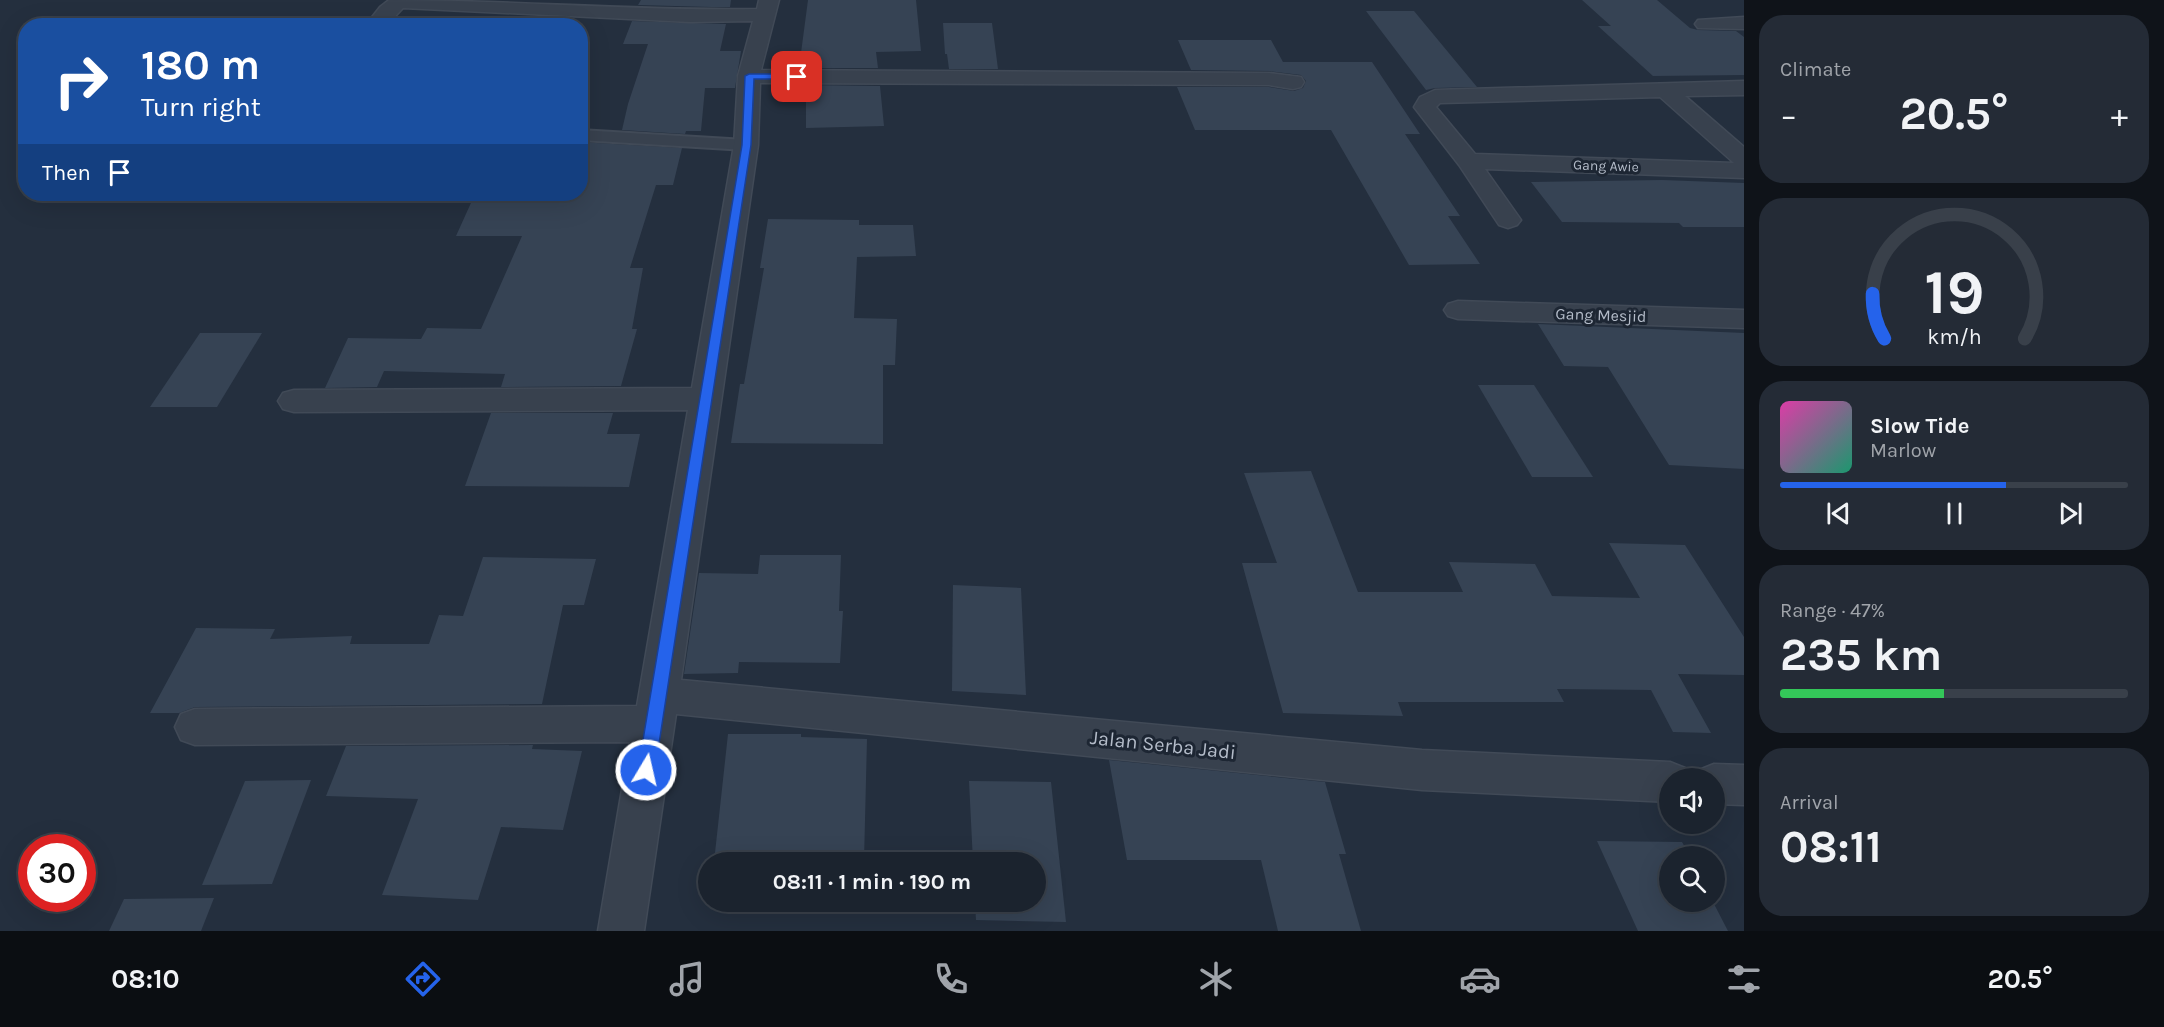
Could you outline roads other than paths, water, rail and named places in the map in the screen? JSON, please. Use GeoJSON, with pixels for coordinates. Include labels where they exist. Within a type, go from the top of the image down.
{"type":"FeatureCollection","features":[{"type":"Feature","properties":{"kind":"street"},"geometry":{"type":"LineString","coordinates":[[381,18],[389,7],[402,2],[690,16],[767,8],[749,76],[746,145],[621,931]]}},
{"type":"Feature","properties":{"kind":"street"},"geometry":{"type":"LineString","coordinates":[[1705,24],[1744,23]]}},
{"type":"Feature","properties":{"kind":"street"},"geometry":{"type":"LineString","coordinates":[[749,76],[1269,79],[1293,82]]}},
{"type":"Feature","properties":{"kind":"street"},"geometry":{"type":"LineString","coordinates":[[1508,220],[1468,161],[1425,107],[1435,97],[1744,88]]}},
{"type":"Feature","properties":{"kind":"street"},"geometry":{"type":"LineString","coordinates":[[1664,89],[1744,160]]}},
{"type":"Feature","properties":{"kind":"street","name":"Gang Awie"},"geometry":{"type":"LineString","coordinates":[[1468,161],[1744,171]]}},
{"type":"Feature","properties":{"kind":"street","name":"Gang Mesjid"},"geometry":{"type":"LineString","coordinates":[[1458,310],[1744,319]]}},
{"type":"Feature","properties":{"kind":"street"},"geometry":{"type":"LineString","coordinates":[[294,401],[705,399]]}},
{"type":"Feature","properties":{"kind":"street","name":"Jalan Serba Jadi"},"geometry":{"type":"LineString","coordinates":[[195,727],[656,710],[1422,770],[1659,781]]}},
{"type":"Feature","properties":{"kind":"street"},"geometry":{"type":"LineString","coordinates":[[1725,784],[1744,785]]}},
{"type":"Feature","properties":{"kind":"lane"},"geometry":{"type":"LineString","coordinates":[[588,135],[746,145]]}}]}
